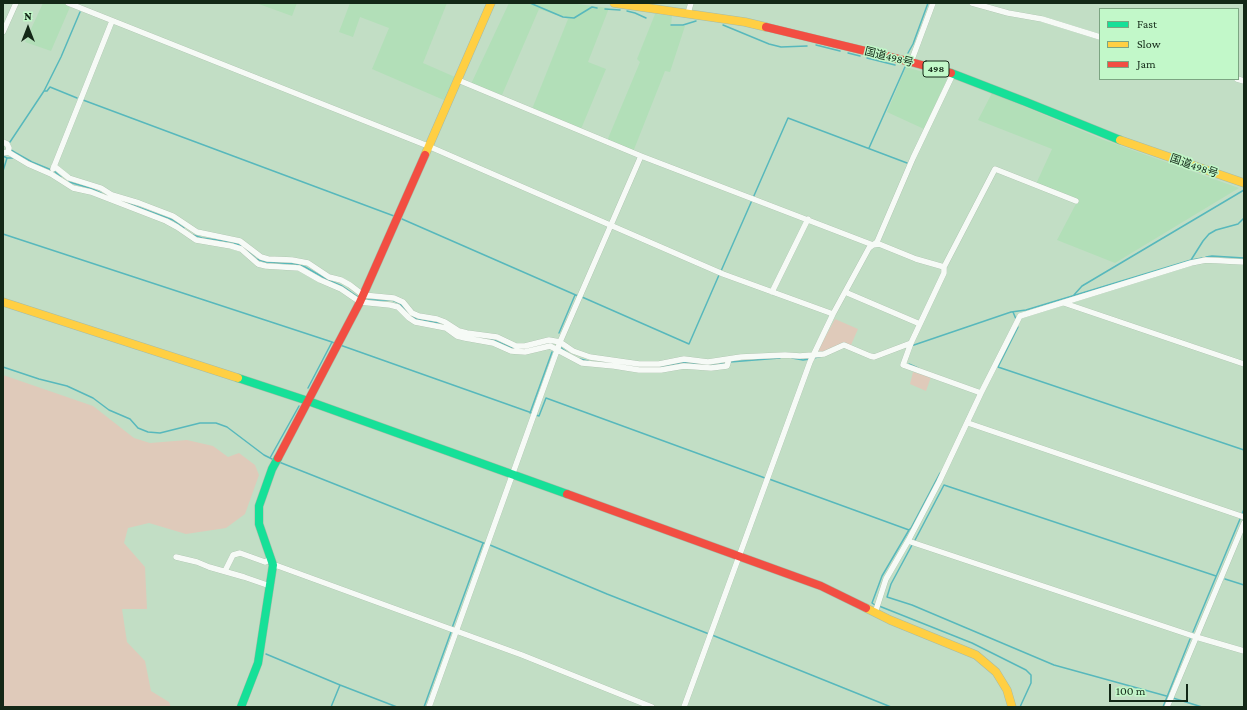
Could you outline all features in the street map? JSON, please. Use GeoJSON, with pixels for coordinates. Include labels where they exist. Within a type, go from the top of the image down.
{"type":"FeatureCollection","features":[{"type":"Feature","properties":{"kind":"main road"},"geometry":{"type":"LineString","coordinates":[[241,707],[258,663],[270,586],[272,562],[259,524],[259,506],[276,461],[362,298],[491,3]]}},
{"type":"Feature","properties":{"kind":"main road","name":"国道498号"},"geometry":{"type":"LineString","coordinates":[[614,3],[688,12],[745,22],[911,62],[952,74],[1026,102],[1121,141],[1222,176],[1244,182]]}},
{"type":"Feature","properties":{"kind":"main road"},"geometry":{"type":"LineString","coordinates":[[3,302],[308,401],[821,586],[980,658],[996,672],[1007,690],[1012,707]]}},
{"type":"Feature","properties":{"kind":"street"},"geometry":{"type":"LineString","coordinates":[[3,32],[16,3]]}},
{"type":"Feature","properties":{"kind":"street"},"geometry":{"type":"LineString","coordinates":[[68,3],[428,146],[724,274],[833,314]]}},
{"type":"Feature","properties":{"kind":"street"},"geometry":{"type":"LineString","coordinates":[[688,12],[691,3]]}},
{"type":"Feature","properties":{"kind":"street"},"geometry":{"type":"LineString","coordinates":[[911,62],[933,3]]}},
{"type":"Feature","properties":{"kind":"street"},"geometry":{"type":"LineString","coordinates":[[972,3],[1008,14],[1042,19],[1099,37]]}},
{"type":"Feature","properties":{"kind":"street"},"geometry":{"type":"LineString","coordinates":[[51,174],[112,21]]}},
{"type":"Feature","properties":{"kind":"street"},"geometry":{"type":"LineString","coordinates":[[684,707],[810,362],[833,314],[869,248],[876,242],[952,74]]}},
{"type":"Feature","properties":{"kind":"street"},"geometry":{"type":"LineString","coordinates":[[458,80],[641,156],[749,198],[808,219],[873,245],[879,244],[916,259],[944,267]]}},
{"type":"Feature","properties":{"kind":"street"},"geometry":{"type":"LineString","coordinates":[[3,142],[9,148],[10,154],[51,174],[73,188],[91,192],[166,221],[196,240],[241,249],[258,264],[266,266],[299,268],[325,282],[362,298],[398,307],[415,322],[446,328],[457,336],[493,343],[512,351],[525,352],[550,346],[582,363],[639,370],[661,370],[684,366],[711,368],[727,366],[729,359]]}},
{"type":"Feature","properties":{"kind":"street"},"geometry":{"type":"LineString","coordinates":[[429,707],[453,630],[489,540],[560,342],[641,156]]}},
{"type":"Feature","properties":{"kind":"street"},"geometry":{"type":"LineString","coordinates":[[54,166],[69,178],[101,188],[112,195],[139,203],[173,216],[197,232],[240,241],[261,257],[308,263],[329,277],[341,280],[350,285],[362,298],[394,298],[403,302],[412,313],[419,316],[446,322],[459,331],[497,337],[516,346],[525,346],[549,340],[560,342],[573,351],[590,357],[639,364],[659,364],[684,359],[708,362],[785,355],[800,356],[824,354],[844,345],[874,357],[910,346]]}},
{"type":"Feature","properties":{"kind":"street"},"geometry":{"type":"LineString","coordinates":[[981,393],[903,365],[910,346],[944,273],[944,267],[995,169],[1076,201]]}},
{"type":"Feature","properties":{"kind":"street"},"geometry":{"type":"LineString","coordinates":[[772,292],[808,219]]}},
{"type":"Feature","properties":{"kind":"street"},"geometry":{"type":"LineString","coordinates":[[875,611],[886,579],[939,482],[981,393],[1020,316],[1191,263],[1206,260],[1244,262]]}},
{"type":"Feature","properties":{"kind":"street"},"geometry":{"type":"LineString","coordinates":[[845,292],[920,324]]}},
{"type":"Feature","properties":{"kind":"street"},"geometry":{"type":"LineString","coordinates":[[1064,303],[1244,364]]}},
{"type":"Feature","properties":{"kind":"street"},"geometry":{"type":"LineString","coordinates":[[968,423],[1244,518]]}},
{"type":"Feature","properties":{"kind":"street"},"geometry":{"type":"LineString","coordinates":[[1167,707],[1244,523]]}},
{"type":"Feature","properties":{"kind":"street"},"geometry":{"type":"LineString","coordinates":[[908,541],[1196,637],[1244,651]]}},
{"type":"Feature","properties":{"kind":"street"},"geometry":{"type":"LineString","coordinates":[[225,572],[233,555],[240,553],[265,562],[272,562],[278,566],[522,655],[652,707]]}},
{"type":"Feature","properties":{"kind":"street"},"geometry":{"type":"LineString","coordinates":[[176,557],[197,562],[270,586]]}},
{"type":"Feature","properties":{"kind":"shaded area"},"geometry":{"type":"Polygon","coordinates":[[[43,3],[63,3],[70,7],[51,51],[25,42],[43,3]]]}},
{"type":"Feature","properties":{"kind":"shaded area"},"geometry":{"type":"Polygon","coordinates":[[[256,3],[297,3],[292,16],[256,3]]]}},
{"type":"Feature","properties":{"kind":"shaded area"},"geometry":{"type":"Polygon","coordinates":[[[350,3],[447,3],[423,63],[455,77],[446,101],[372,69],[389,28],[360,17],[353,37],[339,32],[350,3]]]}},
{"type":"Feature","properties":{"kind":"shaded area"},"geometry":{"type":"Polygon","coordinates":[[[509,3],[569,3],[609,8],[588,62],[606,69],[581,129],[532,109],[568,19],[539,9],[502,95],[471,84],[509,3]]]}},
{"type":"Feature","properties":{"kind":"shaded area"},"geometry":{"type":"Polygon","coordinates":[[[655,14],[672,16],[671,26],[685,26],[670,72],[665,71],[633,152],[607,141],[640,62],[637,59],[655,14]]]}},
{"type":"Feature","properties":{"kind":"shaded area"},"geometry":{"type":"Polygon","coordinates":[[[906,67],[947,79],[924,129],[887,112],[906,67]]]}},
{"type":"Feature","properties":{"kind":"shaded area"},"geometry":{"type":"Polygon","coordinates":[[[992,93],[1104,140],[1239,188],[1115,263],[1057,240],[1078,200],[1036,184],[1052,149],[978,120],[992,93]]]}},
{"type":"Feature","properties":{"kind":"shaded area"},"geometry":{"type":"Polygon","coordinates":[[[835,319],[858,329],[851,345],[842,343],[822,352],[818,350],[835,319]]]}},
{"type":"Feature","properties":{"kind":"shaded area"},"geometry":{"type":"Polygon","coordinates":[[[913,372],[931,377],[926,391],[910,384],[913,372]]]}},
{"type":"Feature","properties":{"kind":"shaded area"},"geometry":{"type":"Polygon","coordinates":[[[3,375],[93,406],[134,438],[150,443],[187,440],[213,446],[228,457],[239,453],[255,465],[259,475],[245,514],[226,528],[186,534],[149,523],[128,528],[124,543],[145,567],[147,609],[122,609],[127,642],[145,661],[151,691],[169,702],[171,707],[3,707],[3,375]]]}},
{"type":"Feature","properties":{"kind":"waterway"},"geometry":{"type":"LineString","coordinates":[[530,3],[563,17],[574,18],[592,7],[597,8]]}},
{"type":"Feature","properties":{"kind":"waterway"},"geometry":{"type":"LineString","coordinates":[[908,53],[913,44],[928,3]]}},
{"type":"Feature","properties":{"kind":"waterway"},"geometry":{"type":"LineString","coordinates":[[605,9],[620,10]]}},
{"type":"Feature","properties":{"kind":"waterway"},"geometry":{"type":"LineString","coordinates":[[627,11],[646,18]]}},
{"type":"Feature","properties":{"kind":"waterway"},"geometry":{"type":"LineString","coordinates":[[10,142],[44,91],[61,57],[80,12]]}},
{"type":"Feature","properties":{"kind":"waterway"},"geometry":{"type":"LineString","coordinates":[[671,25],[683,25],[696,21]]}},
{"type":"Feature","properties":{"kind":"waterway"},"geometry":{"type":"LineString","coordinates":[[723,25],[769,44],[781,47],[807,46]]}},
{"type":"Feature","properties":{"kind":"waterway"},"geometry":{"type":"LineString","coordinates":[[816,45],[840,51]]}},
{"type":"Feature","properties":{"kind":"waterway"},"geometry":{"type":"LineString","coordinates":[[848,53],[860,56]]}},
{"type":"Feature","properties":{"kind":"waterway"},"geometry":{"type":"LineString","coordinates":[[867,58],[895,65]]}},
{"type":"Feature","properties":{"kind":"waterway"},"geometry":{"type":"LineString","coordinates":[[869,148],[905,67]]}},
{"type":"Feature","properties":{"kind":"waterway"},"geometry":{"type":"LineString","coordinates":[[44,91],[47,91],[50,87],[77,98]]}},
{"type":"Feature","properties":{"kind":"waterway"},"geometry":{"type":"LineString","coordinates":[[83,100],[394,216]]}},
{"type":"Feature","properties":{"kind":"waterway"},"geometry":{"type":"LineString","coordinates":[[721,271],[788,118],[907,163]]}},
{"type":"Feature","properties":{"kind":"waterway"},"geometry":{"type":"LineString","coordinates":[[11,150],[16,153]]}},
{"type":"Feature","properties":{"kind":"waterway"},"geometry":{"type":"LineString","coordinates":[[15,155],[16,153],[32,162],[54,171],[61,177]]}},
{"type":"Feature","properties":{"kind":"waterway"},"geometry":{"type":"LineString","coordinates":[[3,156],[13,158]]}},
{"type":"Feature","properties":{"kind":"waterway"},"geometry":{"type":"LineString","coordinates":[[3,171],[7,158]]}},
{"type":"Feature","properties":{"kind":"waterway"},"geometry":{"type":"LineString","coordinates":[[69,182],[101,193]]}},
{"type":"Feature","properties":{"kind":"waterway"},"geometry":{"type":"LineString","coordinates":[[1073,296],[1082,286],[1244,190]]}},
{"type":"Feature","properties":{"kind":"waterway"},"geometry":{"type":"LineString","coordinates":[[127,203],[173,220],[184,228]]}},
{"type":"Feature","properties":{"kind":"waterway"},"geometry":{"type":"LineString","coordinates":[[1191,260],[1209,234],[1216,230],[1238,224],[1244,218]]}},
{"type":"Feature","properties":{"kind":"waterway"},"geometry":{"type":"LineString","coordinates":[[402,219],[578,296]]}},
{"type":"Feature","properties":{"kind":"waterway"},"geometry":{"type":"LineString","coordinates":[[3,234],[332,342]]}},
{"type":"Feature","properties":{"kind":"waterway"},"geometry":{"type":"LineString","coordinates":[[193,235],[202,238],[232,242],[242,246]]}},
{"type":"Feature","properties":{"kind":"waterway"},"geometry":{"type":"LineString","coordinates":[[246,249],[256,259],[266,262],[296,264],[305,267],[342,286],[358,297]]}},
{"type":"Feature","properties":{"kind":"waterway"},"geometry":{"type":"LineString","coordinates":[[1206,257],[1244,258]]}},
{"type":"Feature","properties":{"kind":"waterway"},"geometry":{"type":"LineString","coordinates":[[911,346],[1011,312],[1026,310],[1202,258]]}},
{"type":"Feature","properties":{"kind":"waterway"},"geometry":{"type":"LineString","coordinates":[[582,297],[689,344],[719,275]]}},
{"type":"Feature","properties":{"kind":"waterway"},"geometry":{"type":"LineString","coordinates":[[559,333],[575,295]]}},
{"type":"Feature","properties":{"kind":"waterway"},"geometry":{"type":"LineString","coordinates":[[368,300],[392,300],[399,303],[411,316],[416,319],[439,323]]}},
{"type":"Feature","properties":{"kind":"waterway"},"geometry":{"type":"LineString","coordinates":[[1013,312],[1016,319]]}},
{"type":"Feature","properties":{"kind":"waterway"},"geometry":{"type":"LineString","coordinates":[[1018,327],[998,367],[1244,450]]}},
{"type":"Feature","properties":{"kind":"waterway"},"geometry":{"type":"LineString","coordinates":[[471,336],[485,338]]}},
{"type":"Feature","properties":{"kind":"waterway"},"geometry":{"type":"LineString","coordinates":[[491,339],[515,349]]}},
{"type":"Feature","properties":{"kind":"waterway"},"geometry":{"type":"LineString","coordinates":[[308,388],[332,342],[334,343]]}},
{"type":"Feature","properties":{"kind":"waterway"},"geometry":{"type":"LineString","coordinates":[[340,345],[532,413]]}},
{"type":"Feature","properties":{"kind":"waterway"},"geometry":{"type":"LineString","coordinates":[[560,347],[568,353]]}},
{"type":"Feature","properties":{"kind":"waterway"},"geometry":{"type":"LineString","coordinates":[[519,349],[529,348]]}},
{"type":"Feature","properties":{"kind":"waterway"},"geometry":{"type":"LineString","coordinates":[[530,413],[552,352]]}},
{"type":"Feature","properties":{"kind":"waterway"},"geometry":{"type":"LineString","coordinates":[[814,358],[822,356]]}},
{"type":"Feature","properties":{"kind":"waterway"},"geometry":{"type":"LineString","coordinates":[[730,362],[780,358]]}},
{"type":"Feature","properties":{"kind":"waterway"},"geometry":{"type":"LineString","coordinates":[[792,358],[803,360],[810,359]]}},
{"type":"Feature","properties":{"kind":"waterway"},"geometry":{"type":"LineString","coordinates":[[580,359],[588,361]]}},
{"type":"Feature","properties":{"kind":"waterway"},"geometry":{"type":"LineString","coordinates":[[651,367],[660,367],[684,362],[699,364]]}},
{"type":"Feature","properties":{"kind":"waterway"},"geometry":{"type":"LineString","coordinates":[[709,366],[727,363]]}},
{"type":"Feature","properties":{"kind":"waterway"},"geometry":{"type":"LineString","coordinates":[[909,364],[918,368]]}},
{"type":"Feature","properties":{"kind":"waterway"},"geometry":{"type":"LineString","coordinates":[[3,367],[39,379],[67,386],[93,398],[109,410],[130,419],[138,428],[148,432],[160,433],[200,423],[216,423],[227,427],[264,455],[274,460]]}},
{"type":"Feature","properties":{"kind":"waterway"},"geometry":{"type":"LineString","coordinates":[[536,415],[539,416],[546,398],[765,478]]}},
{"type":"Feature","properties":{"kind":"waterway"},"geometry":{"type":"LineString","coordinates":[[270,458],[299,406]]}},
{"type":"Feature","properties":{"kind":"waterway"},"geometry":{"type":"LineString","coordinates":[[279,462],[486,544]]}},
{"type":"Feature","properties":{"kind":"waterway"},"geometry":{"type":"LineString","coordinates":[[909,530],[940,473]]}},
{"type":"Feature","properties":{"kind":"waterway"},"geometry":{"type":"LineString","coordinates":[[769,479],[909,530],[882,576],[872,603],[875,605]]}},
{"type":"Feature","properties":{"kind":"waterway"},"geometry":{"type":"LineString","coordinates":[[914,542],[944,485],[1216,576]]}},
{"type":"Feature","properties":{"kind":"waterway"},"geometry":{"type":"LineString","coordinates":[[1242,514],[1244,509]]}},
{"type":"Feature","properties":{"kind":"waterway"},"geometry":{"type":"LineString","coordinates":[[1193,632],[1240,519]]}},
{"type":"Feature","properties":{"kind":"waterway"},"geometry":{"type":"LineString","coordinates":[[452,628],[483,543]]}},
{"type":"Feature","properties":{"kind":"waterway"},"geometry":{"type":"LineString","coordinates":[[490,545],[607,594],[709,634]]}},
{"type":"Feature","properties":{"kind":"waterway"},"geometry":{"type":"LineString","coordinates":[[912,545],[891,584],[887,597],[912,605],[1054,665],[1170,697]]}},
{"type":"Feature","properties":{"kind":"waterway"},"geometry":{"type":"LineString","coordinates":[[1225,579],[1244,585]]}},
{"type":"Feature","properties":{"kind":"waterway"},"geometry":{"type":"LineString","coordinates":[[879,606],[972,643],[1026,670],[1031,675],[1031,683],[1020,707]]}},
{"type":"Feature","properties":{"kind":"waterway"},"geometry":{"type":"LineString","coordinates":[[424,707],[451,632]]}},
{"type":"Feature","properties":{"kind":"waterway"},"geometry":{"type":"LineString","coordinates":[[712,635],[891,707]]}},
{"type":"Feature","properties":{"kind":"waterway"},"geometry":{"type":"LineString","coordinates":[[1163,707],[1190,639]]}},
{"type":"Feature","properties":{"kind":"waterway"},"geometry":{"type":"LineString","coordinates":[[266,654],[340,685]]}},
{"type":"Feature","properties":{"kind":"waterway"},"geometry":{"type":"LineString","coordinates":[[331,707],[340,685],[397,707]]}},
{"type":"Feature","properties":{"kind":"waterway"},"geometry":{"type":"LineString","coordinates":[[1173,698],[1202,707]]}},
{"type":"Feature","properties":{"kind":"traffic: fast"},"geometry":{"type":"LineString","coordinates":[[951,73],[1120,140]]}},
{"type":"Feature","properties":{"kind":"traffic: fast"},"geometry":{"type":"LineString","coordinates":[[238,378],[308,401],[567,494]]}},
{"type":"Feature","properties":{"kind":"traffic: fast"},"geometry":{"type":"LineString","coordinates":[[241,707],[258,663],[273,565],[259,524],[259,506],[272,469],[278,458]]}},
{"type":"Feature","properties":{"kind":"traffic: slow"},"geometry":{"type":"LineString","coordinates":[[425,155],[491,3]]}},
{"type":"Feature","properties":{"kind":"traffic: slow"},"geometry":{"type":"LineString","coordinates":[[614,3],[745,22],[766,27]]}},
{"type":"Feature","properties":{"kind":"traffic: slow"},"geometry":{"type":"LineString","coordinates":[[1120,140],[1244,183]]}},
{"type":"Feature","properties":{"kind":"traffic: slow"},"geometry":{"type":"LineString","coordinates":[[3,302],[238,378]]}},
{"type":"Feature","properties":{"kind":"traffic: slow"},"geometry":{"type":"LineString","coordinates":[[866,608],[890,620],[976,655],[996,672],[1007,690],[1012,707]]}},
{"type":"Feature","properties":{"kind":"traffic: jam"},"geometry":{"type":"LineString","coordinates":[[766,27],[951,73]]}},
{"type":"Feature","properties":{"kind":"traffic: jam"},"geometry":{"type":"LineString","coordinates":[[278,458],[360,302],[425,155]]}},
{"type":"Feature","properties":{"kind":"traffic: jam"},"geometry":{"type":"LineString","coordinates":[[567,494],[821,586],[866,608]]}}]}
